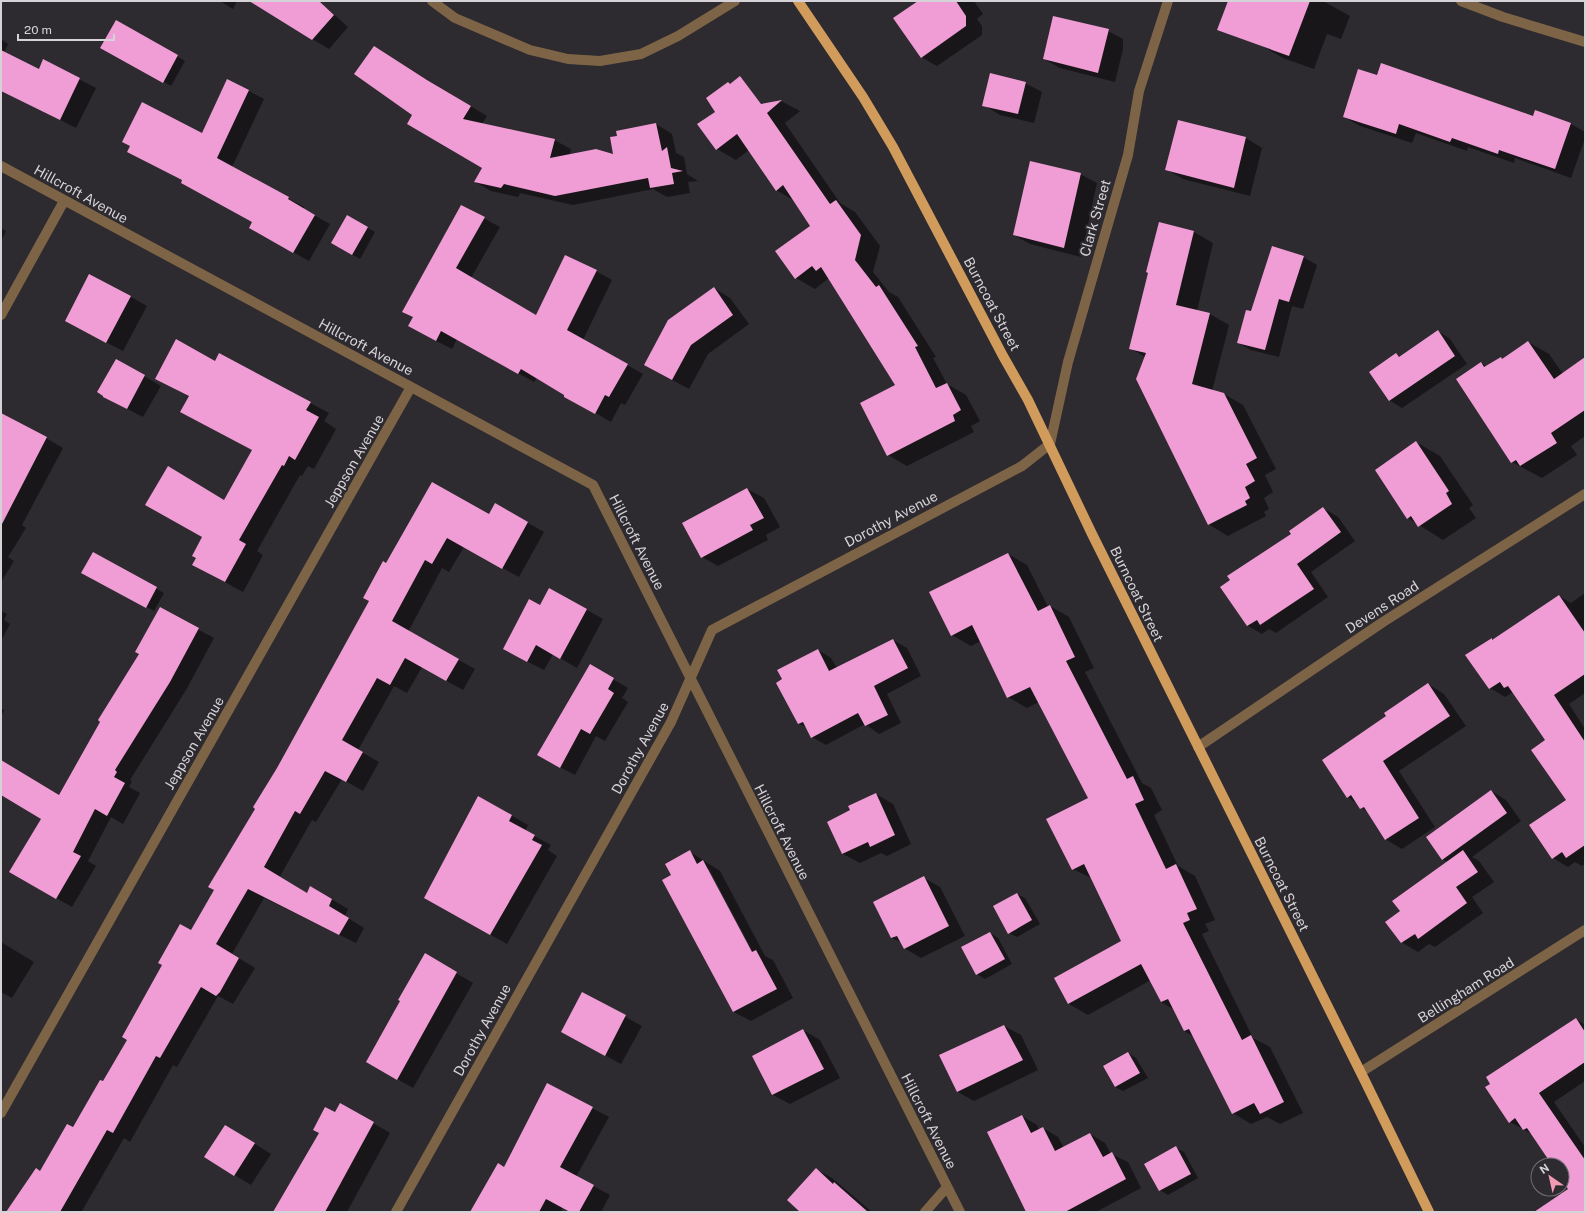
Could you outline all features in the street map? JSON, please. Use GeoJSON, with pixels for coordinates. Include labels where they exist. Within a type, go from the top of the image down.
{"type":"FeatureCollection","features":[{"type":"Feature","properties":{"kind":"main road","name":"Burncoat Street"},"geometry":{"type":"LineString","coordinates":[[798,1],[864,97],[893,147],[1050,444],[1092,534],[1361,1072],[1429,1212]]}},
{"type":"Feature","properties":{"kind":"street"},"geometry":{"type":"LineString","coordinates":[[432,1],[455,18],[530,50],[568,59],[600,61],[641,54],[678,36],[735,1]]}},
{"type":"Feature","properties":{"kind":"street","name":"Clark Street"},"geometry":{"type":"LineString","coordinates":[[1050,444],[1068,362],[1128,155],[1139,91],[1168,1]]}},
{"type":"Feature","properties":{"kind":"street"},"geometry":{"type":"LineString","coordinates":[[1461,1],[1503,17],[1585,42]]}},
{"type":"Feature","properties":{"kind":"street","name":"Hillcroft Avenue"},"geometry":{"type":"LineString","coordinates":[[1,166],[592,485],[960,1212]]}},
{"type":"Feature","properties":{"kind":"street"},"geometry":{"type":"LineString","coordinates":[[1,315],[64,201]]}},
{"type":"Feature","properties":{"kind":"street","name":"Jeppson Avenue"},"geometry":{"type":"LineString","coordinates":[[1,1112],[411,387]]}},
{"type":"Feature","properties":{"kind":"street","name":"Dorothy Avenue"},"geometry":{"type":"LineString","coordinates":[[396,1212],[671,722],[690,676],[712,630],[1022,466],[1050,444]]}},
{"type":"Feature","properties":{"kind":"street","name":"Devens Road"},"geometry":{"type":"LineString","coordinates":[[1198,747],[1383,622],[1585,494]]}},
{"type":"Feature","properties":{"kind":"street","name":"Bellingham Road"},"geometry":{"type":"LineString","coordinates":[[1361,1072],[1585,930]]}},
{"type":"Feature","properties":{"kind":"street"},"geometry":{"type":"LineString","coordinates":[[925,1212],[948,1187]]}},
{"type":"Feature","properties":{"kind":"building"},"geometry":{"type":"Polygon","coordinates":[[[249,1],[319,1],[334,15],[312,40],[249,1]]]}},
{"type":"Feature","properties":{"kind":"building"},"geometry":{"type":"Polygon","coordinates":[[[918,1],[956,1],[966,16],[966,26],[921,58],[893,18],[918,1]]]}},
{"type":"Feature","properties":{"kind":"building"},"geometry":{"type":"Polygon","coordinates":[[[1228,1],[1310,1],[1289,56],[1217,30],[1228,1]]]}},
{"type":"Feature","properties":{"kind":"building"},"geometry":{"type":"Polygon","coordinates":[[[1053,16],[1109,29],[1098,73],[1043,59],[1053,16]]]}},
{"type":"Feature","properties":{"kind":"building"},"geometry":{"type":"Polygon","coordinates":[[[116,20],[178,55],[163,83],[100,48],[116,20]]]}},
{"type":"Feature","properties":{"kind":"building"},"geometry":{"type":"Polygon","coordinates":[[[374,46],[471,106],[463,119],[555,139],[550,158],[596,149],[613,154],[610,137],[617,136],[616,131],[656,123],[662,151],[667,147],[671,168],[683,171],[672,173],[674,184],[650,188],[648,178],[555,196],[504,184],[501,188],[474,182],[482,168],[407,124],[412,115],[354,74],[374,46]]]}},
{"type":"Feature","properties":{"kind":"building"},"geometry":{"type":"Polygon","coordinates":[[[1,50],[39,69],[43,59],[80,78],[60,120],[1,91],[1,50]]]}},
{"type":"Feature","properties":{"kind":"building"},"geometry":{"type":"Polygon","coordinates":[[[1381,63],[1533,116],[1535,110],[1571,123],[1555,169],[1499,150],[1498,154],[1452,138],[1450,142],[1399,124],[1396,134],[1343,117],[1358,69],[1377,75],[1381,63]]]}},
{"type":"Feature","properties":{"kind":"building"},"geometry":{"type":"Polygon","coordinates":[[[990,73],[1026,82],[1018,114],[982,106],[990,73]]]}},
{"type":"Feature","properties":{"kind":"building"},"geometry":{"type":"Polygon","coordinates":[[[740,76],[761,104],[782,100],[767,113],[830,204],[836,200],[861,235],[855,260],[876,287],[879,285],[918,346],[915,347],[936,388],[947,383],[961,410],[953,415],[955,421],[887,456],[860,403],[895,385],[821,267],[816,271],[812,266],[795,279],[775,251],[810,226],[783,185],[776,191],[737,134],[716,150],[697,124],[715,112],[706,98],[728,82],[730,84],[740,76]]]}},
{"type":"Feature","properties":{"kind":"building"},"geometry":{"type":"Polygon","coordinates":[[[227,79],[249,90],[217,158],[289,197],[288,199],[315,215],[293,253],[249,228],[252,222],[181,183],[182,180],[127,152],[130,146],[122,142],[142,102],[202,133],[227,79]]]}},
{"type":"Feature","properties":{"kind":"building"},"geometry":{"type":"Polygon","coordinates":[[[1178,120],[1246,137],[1234,188],[1165,170],[1178,120]]]}},
{"type":"Feature","properties":{"kind":"building"},"geometry":{"type":"Polygon","coordinates":[[[1030,161],[1081,173],[1064,248],[1013,235],[1030,161]]]}},
{"type":"Feature","properties":{"kind":"building"},"geometry":{"type":"Polygon","coordinates":[[[461,205],[485,217],[456,268],[536,315],[565,255],[597,270],[567,330],[628,364],[609,397],[605,395],[595,414],[564,397],[564,395],[521,369],[518,374],[441,331],[436,341],[408,326],[413,317],[402,312],[461,205]]]}},
{"type":"Feature","properties":{"kind":"building"},"geometry":{"type":"Polygon","coordinates":[[[347,215],[368,227],[352,255],[331,243],[347,215]]]}},
{"type":"Feature","properties":{"kind":"building"},"geometry":{"type":"Polygon","coordinates":[[[1159,222],[1194,231],[1176,305],[1210,313],[1192,384],[1224,393],[1257,458],[1246,464],[1255,481],[1245,487],[1250,498],[1245,501],[1247,505],[1208,525],[1136,379],[1146,353],[1129,349],[1159,222]]]}},
{"type":"Feature","properties":{"kind":"building"},"geometry":{"type":"Polygon","coordinates":[[[1272,246],[1304,256],[1289,302],[1279,299],[1265,350],[1237,343],[1246,310],[1251,311],[1272,246]]]}},
{"type":"Feature","properties":{"kind":"building"},"geometry":{"type":"Polygon","coordinates":[[[89,274],[131,296],[106,343],[65,321],[89,274]]]}},
{"type":"Feature","properties":{"kind":"building"},"geometry":{"type":"Polygon","coordinates":[[[714,287],[733,315],[691,345],[672,380],[644,365],[668,320],[714,287]]]}},
{"type":"Feature","properties":{"kind":"building"},"geometry":{"type":"Polygon","coordinates":[[[1438,330],[1455,356],[1389,401],[1369,372],[1396,353],[1399,357],[1438,330]]]}},
{"type":"Feature","properties":{"kind":"building"},"geometry":{"type":"Polygon","coordinates":[[[176,339],[215,361],[219,353],[311,402],[306,410],[319,417],[295,460],[289,456],[284,466],[282,465],[239,540],[246,544],[225,582],[192,565],[196,558],[192,556],[202,537],[145,505],[168,466],[224,500],[252,450],[180,412],[189,396],[155,379],[176,339]]]}},
{"type":"Feature","properties":{"kind":"building"},"geometry":{"type":"Polygon","coordinates":[[[1528,341],[1554,379],[1585,357],[1585,410],[1551,433],[1557,443],[1520,466],[1516,460],[1511,463],[1456,379],[1481,362],[1484,367],[1501,357],[1502,359],[1528,341]]]}},
{"type":"Feature","properties":{"kind":"building"},"geometry":{"type":"Polygon","coordinates":[[[116,359],[145,375],[127,409],[103,397],[97,392],[116,359]]]}},
{"type":"Feature","properties":{"kind":"building"},"geometry":{"type":"Polygon","coordinates":[[[1,413],[47,437],[1,526],[1,413]]]}},
{"type":"Feature","properties":{"kind":"building"},"geometry":{"type":"Polygon","coordinates":[[[1416,441],[1449,491],[1446,493],[1452,504],[1418,527],[1411,516],[1407,519],[1375,470],[1416,441]]]}},
{"type":"Feature","properties":{"kind":"building"},"geometry":{"type":"Polygon","coordinates":[[[432,482],[489,514],[495,503],[528,522],[502,569],[447,538],[432,564],[425,560],[392,621],[459,659],[446,681],[405,658],[390,685],[377,678],[342,740],[363,752],[346,782],[325,771],[300,814],[295,811],[264,867],[307,893],[310,886],[332,899],[329,906],[349,918],[339,935],[248,889],[216,944],[239,958],[220,992],[216,996],[201,987],[160,1058],[156,1056],[113,1133],[107,1130],[60,1212],[6,1212],[36,1168],[40,1171],[67,1124],[73,1127],[100,1080],[103,1081],[127,1040],[122,1037],[162,965],[158,963],[180,924],[191,930],[214,890],[208,887],[255,809],[253,807],[277,768],[369,601],[363,598],[383,561],[386,563],[432,482]]]}},
{"type":"Feature","properties":{"kind":"building"},"geometry":{"type":"Polygon","coordinates":[[[747,488],[764,518],[750,525],[753,530],[701,558],[682,523],[747,488]]]}},
{"type":"Feature","properties":{"kind":"building"},"geometry":{"type":"Polygon","coordinates":[[[1323,507],[1341,532],[1297,564],[1314,589],[1260,625],[1257,620],[1247,626],[1220,587],[1230,580],[1227,576],[1291,534],[1289,531],[1323,507]]]}},
{"type":"Feature","properties":{"kind":"building"},"geometry":{"type":"Polygon","coordinates":[[[93,552],[157,587],[146,608],[81,573],[93,552]]]}},
{"type":"Feature","properties":{"kind":"building"},"geometry":{"type":"Polygon","coordinates":[[[1008,553],[1038,611],[1050,605],[1075,657],[1066,661],[1127,779],[1133,776],[1144,800],[1135,804],[1166,869],[1176,864],[1197,909],[1187,913],[1190,920],[1183,923],[1242,1040],[1251,1035],[1284,1102],[1260,1114],[1254,1103],[1232,1114],[1189,1029],[1184,1031],[1168,999],[1161,1002],[1141,964],[1068,1004],[1054,978],[1121,941],[1084,864],[1072,870],[1046,819],[1088,798],[1030,687],[1007,698],[972,625],[951,636],[929,592],[1008,553]]]}},
{"type":"Feature","properties":{"kind":"building"},"geometry":{"type":"Polygon","coordinates":[[[549,588],[587,609],[560,659],[536,645],[527,662],[503,649],[529,599],[540,605],[549,588]]]}},
{"type":"Feature","properties":{"kind":"building"},"geometry":{"type":"Polygon","coordinates":[[[1559,595],[1585,633],[1585,674],[1554,695],[1585,742],[1585,845],[1566,858],[1562,852],[1552,859],[1529,825],[1566,800],[1531,750],[1545,740],[1508,686],[1504,688],[1500,682],[1489,689],[1465,655],[1492,638],[1492,640],[1559,595]]]}},
{"type":"Feature","properties":{"kind":"building"},"geometry":{"type":"Polygon","coordinates":[[[160,607],[199,628],[170,682],[115,770],[117,772],[114,777],[125,783],[107,816],[95,809],[73,852],[81,856],[56,899],[9,872],[41,819],[1,795],[1,760],[59,795],[100,722],[98,720],[139,654],[135,652],[160,607]]]}},
{"type":"Feature","properties":{"kind":"building"},"geometry":{"type":"Polygon","coordinates":[[[893,639],[908,668],[874,686],[888,715],[865,726],[858,713],[811,738],[803,722],[798,724],[776,683],[782,679],[777,670],[818,649],[829,671],[893,639]]]}},
{"type":"Feature","properties":{"kind":"building"},"geometry":{"type":"Polygon","coordinates":[[[590,664],[614,678],[608,689],[614,693],[590,734],[581,729],[560,768],[537,755],[590,664]]]}},
{"type":"Feature","properties":{"kind":"building"},"geometry":{"type":"Polygon","coordinates":[[[1428,683],[1450,716],[1383,761],[1419,818],[1385,840],[1364,807],[1360,809],[1351,795],[1347,798],[1322,760],[1386,716],[1384,713],[1428,683]]]}},
{"type":"Feature","properties":{"kind":"building"},"geometry":{"type":"Polygon","coordinates":[[[1491,790],[1507,813],[1442,860],[1426,837],[1491,790]]]}},
{"type":"Feature","properties":{"kind":"building"},"geometry":{"type":"Polygon","coordinates":[[[876,793],[895,835],[870,847],[868,842],[842,854],[827,822],[850,810],[848,806],[876,793]]]}},
{"type":"Feature","properties":{"kind":"building"},"geometry":{"type":"Polygon","coordinates":[[[478,796],[512,815],[509,821],[535,835],[532,840],[542,845],[490,935],[424,898],[478,796]]]}},
{"type":"Feature","properties":{"kind":"building"},"geometry":{"type":"Polygon","coordinates":[[[690,850],[697,864],[703,860],[752,952],[756,950],[777,989],[733,1012],[662,880],[671,875],[665,864],[690,850]]]}},
{"type":"Feature","properties":{"kind":"building"},"geometry":{"type":"Polygon","coordinates":[[[1463,850],[1478,872],[1456,887],[1467,903],[1418,939],[1415,934],[1401,943],[1385,922],[1400,911],[1392,901],[1463,850]]]}},
{"type":"Feature","properties":{"kind":"building"},"geometry":{"type":"Polygon","coordinates":[[[924,876],[949,926],[904,949],[897,936],[891,938],[873,902],[924,876]]]}},
{"type":"Feature","properties":{"kind":"building"},"geometry":{"type":"Polygon","coordinates":[[[1017,893],[1032,920],[1008,934],[993,906],[1017,893]]]}},
{"type":"Feature","properties":{"kind":"building"},"geometry":{"type":"Polygon","coordinates":[[[990,932],[1005,959],[976,975],[961,947],[990,932]]]}},
{"type":"Feature","properties":{"kind":"building"},"geometry":{"type":"Polygon","coordinates":[[[425,953],[457,972],[397,1080],[366,1062],[400,1001],[398,1000],[425,953]]]}},
{"type":"Feature","properties":{"kind":"building"},"geometry":{"type":"Polygon","coordinates":[[[582,992],[626,1015],[605,1056],[561,1032],[582,992]]]}},
{"type":"Feature","properties":{"kind":"building"},"geometry":{"type":"Polygon","coordinates":[[[1576,1018],[1585,1032],[1585,1062],[1539,1093],[1585,1160],[1585,1212],[1534,1212],[1556,1197],[1570,1197],[1570,1157],[1547,1157],[1527,1128],[1523,1130],[1515,1118],[1509,1123],[1485,1087],[1490,1084],[1486,1077],[1576,1018]]]}},
{"type":"Feature","properties":{"kind":"building"},"geometry":{"type":"Polygon","coordinates":[[[1004,1025],[1023,1060],[957,1092],[939,1055],[1004,1025]]]}},
{"type":"Feature","properties":{"kind":"building"},"geometry":{"type":"Polygon","coordinates":[[[803,1029],[824,1069],[772,1095],[752,1056],[803,1029]]]}},
{"type":"Feature","properties":{"kind":"building"},"geometry":{"type":"Polygon","coordinates":[[[1128,1052],[1140,1073],[1115,1087],[1103,1066],[1128,1052]]]}},
{"type":"Feature","properties":{"kind":"building"},"geometry":{"type":"Polygon","coordinates":[[[547,1083],[593,1107],[560,1167],[594,1185],[579,1212],[570,1212],[546,1199],[539,1212],[470,1212],[498,1163],[504,1167],[547,1083]]]}},
{"type":"Feature","properties":{"kind":"building"},"geometry":{"type":"Polygon","coordinates":[[[340,1103],[374,1122],[325,1212],[273,1212],[319,1133],[313,1130],[325,1107],[335,1112],[340,1103]]]}},
{"type":"Feature","properties":{"kind":"building"},"geometry":{"type":"Polygon","coordinates":[[[1022,1115],[1031,1133],[1043,1127],[1055,1151],[1090,1133],[1103,1157],[1112,1152],[1126,1179],[1065,1212],[1026,1212],[987,1132],[1022,1115]]]}},
{"type":"Feature","properties":{"kind":"building"},"geometry":{"type":"Polygon","coordinates":[[[225,1125],[255,1143],[234,1176],[204,1157],[225,1125]]]}},
{"type":"Feature","properties":{"kind":"building"},"geometry":{"type":"Polygon","coordinates":[[[1176,1146],[1191,1174],[1159,1191],[1144,1164],[1176,1146]]]}},
{"type":"Feature","properties":{"kind":"building"},"geometry":{"type":"Polygon","coordinates":[[[816,1168],[833,1184],[834,1182],[868,1212],[800,1212],[787,1200],[816,1168]]]}}]}
